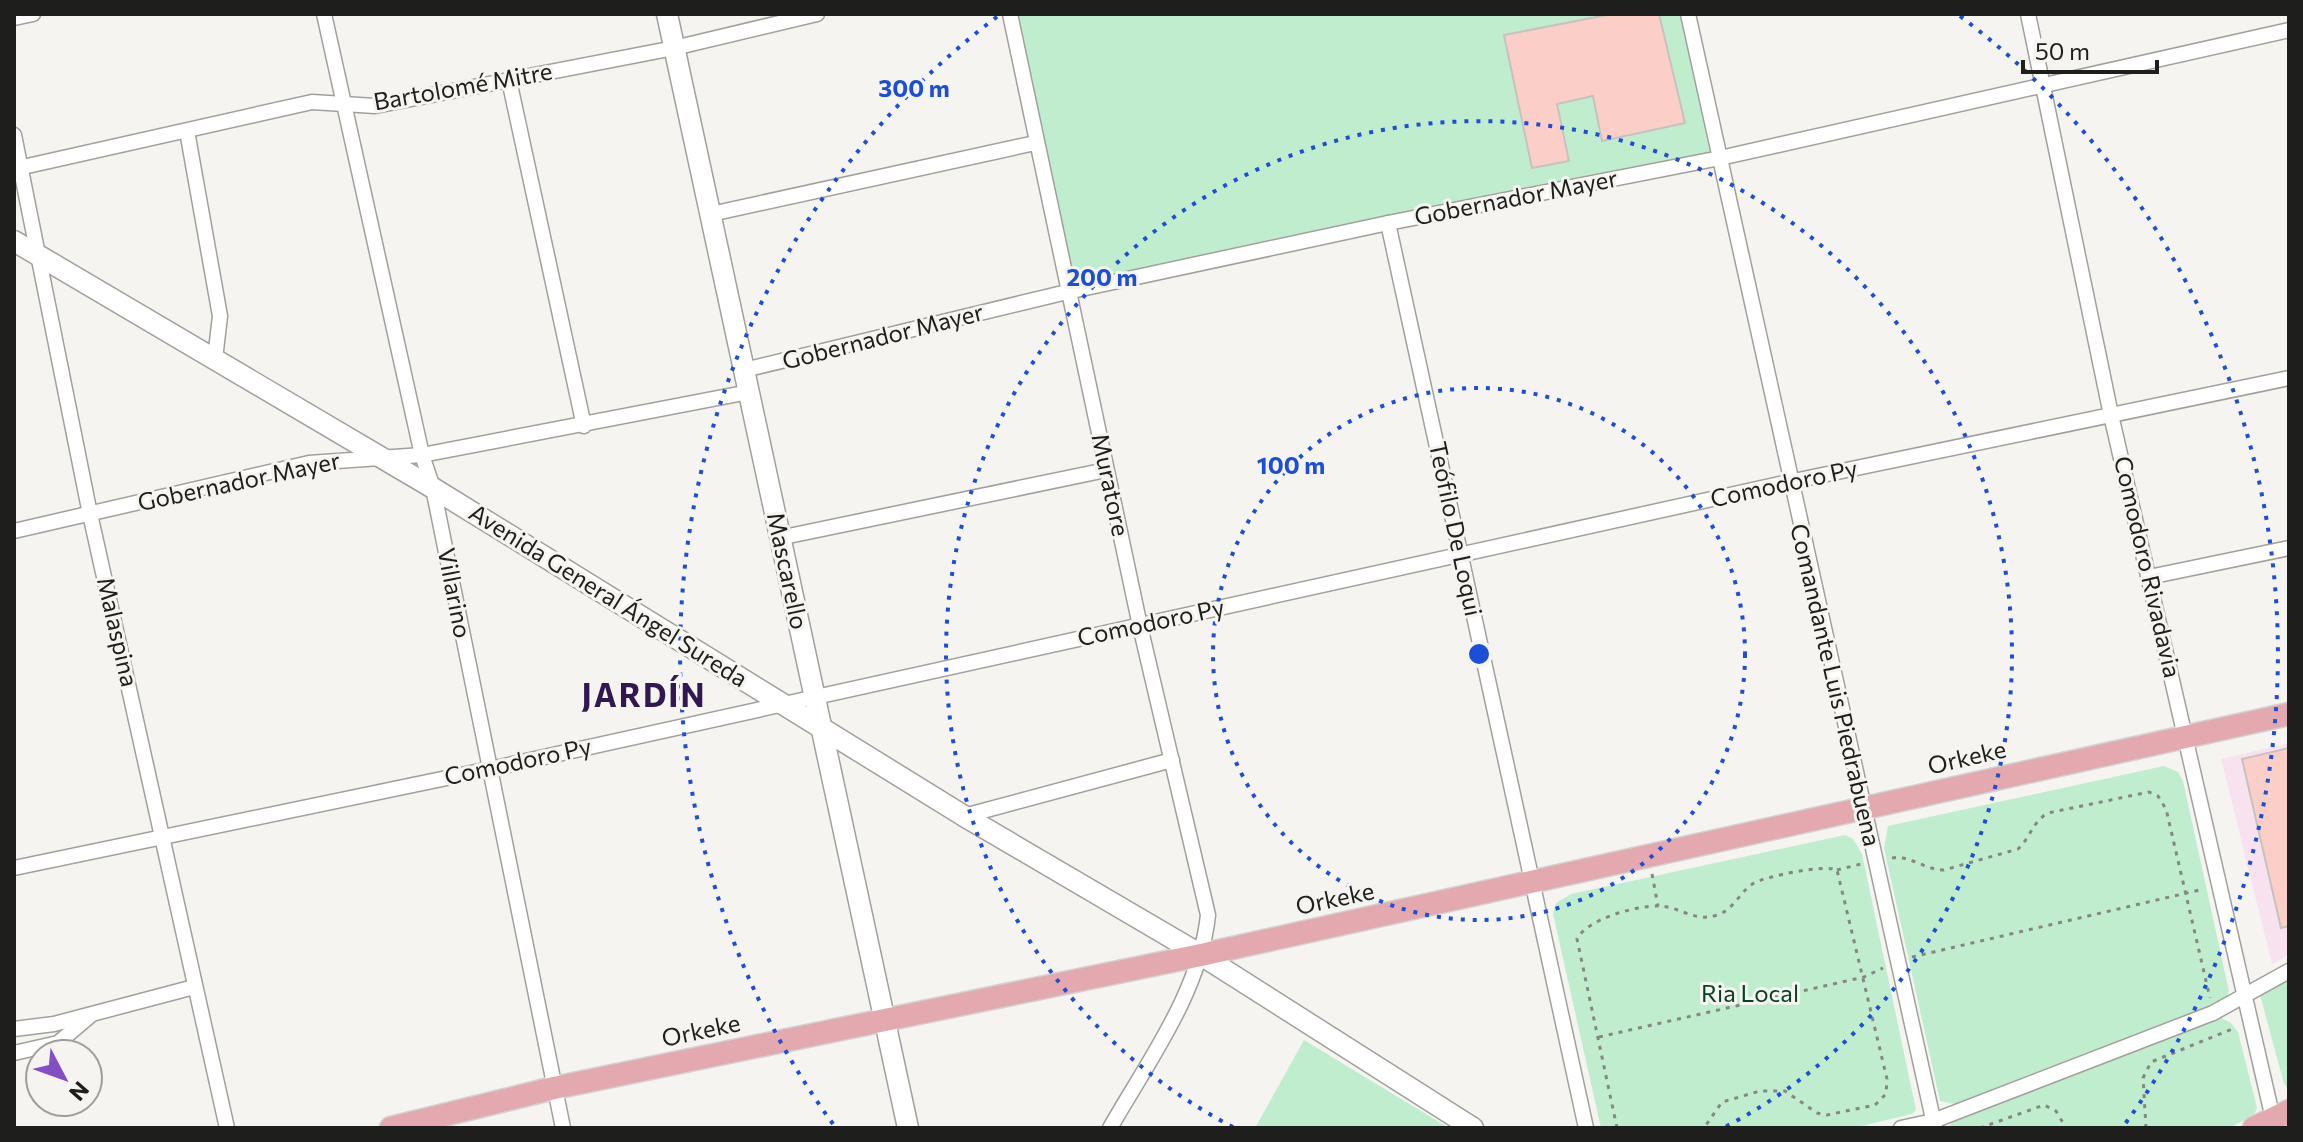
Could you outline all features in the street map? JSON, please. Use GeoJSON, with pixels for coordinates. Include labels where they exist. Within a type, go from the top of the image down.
{"type":"FeatureCollection","features":[{"type":"Feature","properties":{"kind":"main road","name":"Mascarello"},"geometry":{"type":"LineString","coordinates":[[667,14],[908,1128]]}},
{"type":"Feature","properties":{"kind":"main road","name":"Avenida General Ángel Sureda"},"geometry":{"type":"LineString","coordinates":[[14,241],[433,488],[964,816],[1201,955],[1473,1128]]}},
{"type":"Feature","properties":{"kind":"main road","name":"Orkeke"},"geometry":{"type":"LineString","coordinates":[[391,1128],[554,1088],[1201,955],[2289,714]]}},
{"type":"Feature","properties":{"kind":"street"},"geometry":{"type":"LineString","coordinates":[[14,18],[33,14]]}},
{"type":"Feature","properties":{"kind":"street","name":"Villarino"},"geometry":{"type":"LineString","coordinates":[[324,14],[422,455],[433,488],[563,1128]]}},
{"type":"Feature","properties":{"kind":"street","name":"Bartolomé Mitre"},"geometry":{"type":"LineString","coordinates":[[18,168],[312,102],[375,106],[674,48],[817,14]]}},
{"type":"Feature","properties":{"kind":"street","name":"Muratore"},"geometry":{"type":"LineString","coordinates":[[1010,14],[1140,626],[1208,915],[1201,955],[1181,1002],[1110,1128]]}},
{"type":"Feature","properties":{"kind":"street","name":"Comandante Luis Piedrabuena"},"geometry":{"type":"LineString","coordinates":[[1688,14],[1789,482],[1934,1124]]}},
{"type":"Feature","properties":{"kind":"street","name":"Comodoro Rivadavia"},"geometry":{"type":"LineString","coordinates":[[2028,14],[2111,415],[2187,735],[2272,1119]]}},
{"type":"Feature","properties":{"kind":"street","name":"Gobernador Mayer"},"geometry":{"type":"LineString","coordinates":[[744,370],[1067,292],[1388,223],[1720,158],[2289,30]]}},
{"type":"Feature","properties":{"kind":"street"},"geometry":{"type":"LineString","coordinates":[[509,80],[584,426]]}},
{"type":"Feature","properties":{"kind":"street"},"geometry":{"type":"LineString","coordinates":[[187,131],[220,316],[215,359]]}},
{"type":"Feature","properties":{"kind":"street","name":"Malaspina"},"geometry":{"type":"LineString","coordinates":[[14,135],[18,168],[90,514],[227,1128]]}},
{"type":"Feature","properties":{"kind":"street"},"geometry":{"type":"LineString","coordinates":[[711,214],[1035,143]]}},
{"type":"Feature","properties":{"kind":"street","name":"Teófilo De Loqui"},"geometry":{"type":"LineString","coordinates":[[1388,223],[1586,1128]]}},
{"type":"Feature","properties":{"kind":"street","name":"Comodoro Py"},"geometry":{"type":"LineString","coordinates":[[14,868],[490,769],[782,702],[1789,482],[2289,378]]}},
{"type":"Feature","properties":{"kind":"street","name":"Gobernador Mayer"},"geometry":{"type":"LineString","coordinates":[[14,531],[309,463],[422,455],[749,392]]}},
{"type":"Feature","properties":{"kind":"street"},"geometry":{"type":"LineString","coordinates":[[779,538],[1106,470]]}},
{"type":"Feature","properties":{"kind":"street"},"geometry":{"type":"LineString","coordinates":[[2149,577],[2289,548]]}},
{"type":"Feature","properties":{"kind":"street"},"geometry":{"type":"LineString","coordinates":[[964,816],[1172,760]]}},
{"type":"Feature","properties":{"kind":"street"},"geometry":{"type":"LineString","coordinates":[[1901,1128],[1934,1124],[2213,1013],[2289,971]]}},
{"type":"Feature","properties":{"kind":"street"},"geometry":{"type":"LineString","coordinates":[[14,1029],[54,1024],[194,987]]}},
{"type":"Feature","properties":{"kind":"street"},"geometry":{"type":"LineString","coordinates":[[14,1053],[58,1043],[94,1012]]}},
{"type":"Feature","properties":{"kind":"path"},"geometry":{"type":"LineString","coordinates":[[1617,1128],[1577,939],[1582,928],[1593,921],[1658,906],[1695,918],[1717,915],[1731,907],[1753,884],[1825,867],[1837,870],[1904,856],[1932,870],[1944,870],[2018,849],[2027,841],[2035,821],[2048,813],[2149,792],[2158,796],[2166,809],[2213,1013]]}},
{"type":"Feature","properties":{"kind":"path"},"geometry":{"type":"LineString","coordinates":[[1649,856],[1658,906]]}},
{"type":"Feature","properties":{"kind":"path"},"geometry":{"type":"LineString","coordinates":[[1704,1128],[1722,1102],[1760,1091],[1785,1091],[1804,1106],[1827,1115],[1875,1105],[1886,1094],[1887,1079],[1837,870]]}},
{"type":"Feature","properties":{"kind":"path"},"geometry":{"type":"LineString","coordinates":[[1598,1037],[1864,977],[1897,961],[2220,885]]}},
{"type":"Feature","properties":{"kind":"path"},"geometry":{"type":"LineString","coordinates":[[2146,1128],[2143,1078],[2151,1062],[2235,1028]]}},
{"type":"Feature","properties":{"kind":"path"},"geometry":{"type":"LineString","coordinates":[[1980,1128],[2044,1105],[2056,1111],[2066,1128]]}},
{"type":"Feature","properties":{"kind":"shaded area"},"geometry":{"type":"Polygon","coordinates":[[[2289,743],[2289,955],[2272,964],[2221,759],[2289,743]]]}},
{"type":"Feature","properties":{"kind":"green space"},"geometry":{"type":"Polygon","coordinates":[[[1010,14],[1688,14],[1720,158],[1067,292],[1010,14]]]}},
{"type":"Feature","properties":{"kind":"green space"},"geometry":{"type":"Polygon","coordinates":[[[2164,766],[2178,772],[2183,781],[2229,991],[2226,999],[1958,1105],[1940,1101],[1884,848],[1888,826],[2164,766]]]}},
{"type":"Feature","properties":{"kind":"green space","name":"Ria Local"},"geometry":{"type":"Polygon","coordinates":[[[1845,835],[1853,839],[1862,854],[1916,1110],[1912,1114],[1853,1128],[1601,1128],[1553,914],[1556,903],[1571,894],[1845,835]]]}},
{"type":"Feature","properties":{"kind":"green space"},"geometry":{"type":"Polygon","coordinates":[[[2289,980],[2289,1089],[2284,1084],[2260,995],[2289,980]]]}},
{"type":"Feature","properties":{"kind":"green space"},"geometry":{"type":"Polygon","coordinates":[[[2219,1017],[2231,1023],[2238,1032],[2257,1108],[2254,1115],[2229,1128],[1947,1128],[1956,1119],[2219,1017]]]}},
{"type":"Feature","properties":{"kind":"green space"},"geometry":{"type":"Polygon","coordinates":[[[1304,1040],[1449,1128],[1255,1128],[1304,1040]]]}},
{"type":"Feature","properties":{"kind":"building"},"geometry":{"type":"Polygon","coordinates":[[[1612,14],[1659,14],[1685,123],[1602,141],[1593,96],[1557,104],[1569,161],[1532,168],[1504,35],[1612,14]]]}},
{"type":"Feature","properties":{"kind":"building"},"geometry":{"type":"Polygon","coordinates":[[[2289,748],[2289,926],[2281,928],[2242,759],[2289,748]]]}},
{"type":"Feature","properties":{"kind":"district","name":"JARDÍN"},"geometry":{"type":"Point","coordinates":[644,696]}}]}
